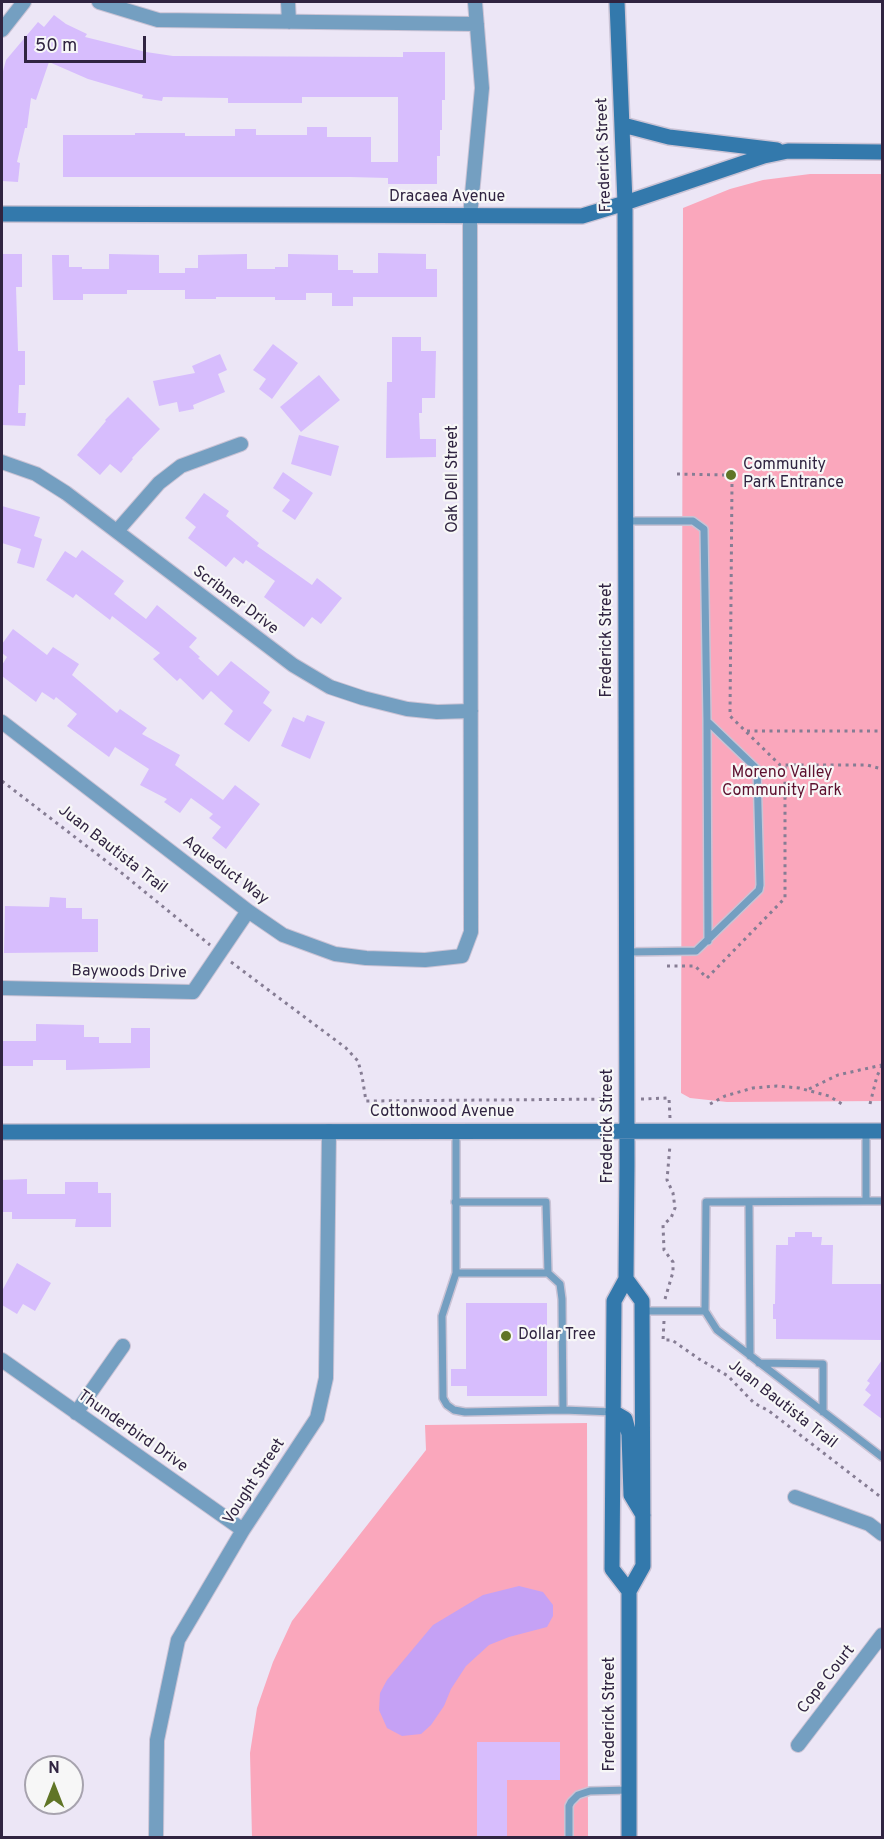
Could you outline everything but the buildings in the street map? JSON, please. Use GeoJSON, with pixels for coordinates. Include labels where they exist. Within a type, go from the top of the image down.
{"type":"FeatureCollection","features":[{"type":"Feature","properties":{"kind":"main road","name":"Frederick Street"},"geometry":{"type":"LineString","coordinates":[[617,2],[625,203],[627,1132],[626,1279],[614,1301],[612,1569],[629,1591]]}},
{"type":"Feature","properties":{"kind":"main road"},"geometry":{"type":"LineString","coordinates":[[623,125],[669,137],[788,152]]}},
{"type":"Feature","properties":{"kind":"main road","name":"Dracaea Avenue"},"geometry":{"type":"LineString","coordinates":[[2,214],[582,216],[764,156],[788,152],[882,152]]}},
{"type":"Feature","properties":{"kind":"main road","name":"Cottonwood Avenue"},"geometry":{"type":"LineString","coordinates":[[2,1132],[882,1131]]}},
{"type":"Feature","properties":{"kind":"main road","name":"Frederick Street"},"geometry":{"type":"LineString","coordinates":[[626,1279],[642,1300],[643,1566],[629,1591],[629,1838]]}},
{"type":"Feature","properties":{"kind":"main road"},"geometry":{"type":"LineString","coordinates":[[613,1412],[625,1419],[629,1434],[630,1495],[643,1515]]}},
{"type":"Feature","properties":{"kind":"street"},"geometry":{"type":"LineString","coordinates":[[2,30],[24,2]]}},
{"type":"Feature","properties":{"kind":"street"},"geometry":{"type":"LineString","coordinates":[[99,2],[158,20],[477,24]]}},
{"type":"Feature","properties":{"kind":"street"},"geometry":{"type":"LineString","coordinates":[[288,2],[289,22]]}},
{"type":"Feature","properties":{"kind":"street","name":"Oak Dell Street"},"geometry":{"type":"LineString","coordinates":[[462,956],[471,932],[470,216],[482,88],[476,2]]}},
{"type":"Feature","properties":{"kind":"street"},"geometry":{"type":"LineString","coordinates":[[117,531],[159,483],[181,466],[241,444]]}},
{"type":"Feature","properties":{"kind":"street","name":"Scribner Drive"},"geometry":{"type":"LineString","coordinates":[[2,462],[36,474],[66,492],[293,665],[330,687],[407,709],[437,712],[471,711]]}},
{"type":"Feature","properties":{"kind":"street","name":"Aqueduct Way"},"geometry":{"type":"LineString","coordinates":[[2,722],[248,911],[283,935],[335,954],[366,958],[425,960],[462,956]]}},
{"type":"Feature","properties":{"kind":"street","name":"Baywoods Drive"},"geometry":{"type":"LineString","coordinates":[[2,988],[194,992],[248,911]]}},
{"type":"Feature","properties":{"kind":"street","name":"Vought Street"},"geometry":{"type":"LineString","coordinates":[[156,1838],[157,1740],[178,1640],[243,1530],[317,1418],[326,1378],[329,1131]]}},
{"type":"Feature","properties":{"kind":"street"},"geometry":{"type":"LineString","coordinates":[[76,1413],[123,1346]]}},
{"type":"Feature","properties":{"kind":"street","name":"Thunderbird Drive"},"geometry":{"type":"LineString","coordinates":[[2,1360],[243,1530]]}},
{"type":"Feature","properties":{"kind":"street"},"geometry":{"type":"LineString","coordinates":[[795,1497],[869,1524],[882,1534]]}},
{"type":"Feature","properties":{"kind":"street","name":"Cope Court"},"geometry":{"type":"LineString","coordinates":[[798,1745],[882,1635]]}},
{"type":"Feature","properties":{"kind":"lane"},"geometry":{"type":"LineString","coordinates":[[625,521],[693,521],[704,529],[708,941]]}},
{"type":"Feature","properties":{"kind":"lane"},"geometry":{"type":"LineString","coordinates":[[626,952],[696,951],[759,890],[757,769],[707,721]]}},
{"type":"Feature","properties":{"kind":"lane"},"geometry":{"type":"LineString","coordinates":[[456,1131],[456,1274],[442,1316],[443,1398],[454,1410],[465,1412],[563,1410],[613,1412]]}},
{"type":"Feature","properties":{"kind":"lane"},"geometry":{"type":"LineString","coordinates":[[866,1131],[866,1201]]}},
{"type":"Feature","properties":{"kind":"lane"},"geometry":{"type":"LineString","coordinates":[[882,1201],[706,1202],[705,1311],[717,1330],[882,1457]]}},
{"type":"Feature","properties":{"kind":"lane"},"geometry":{"type":"LineString","coordinates":[[455,1202],[546,1202],[548,1274]]}},
{"type":"Feature","properties":{"kind":"lane"},"geometry":{"type":"LineString","coordinates":[[749,1202],[750,1356]]}},
{"type":"Feature","properties":{"kind":"lane"},"geometry":{"type":"LineString","coordinates":[[456,1274],[548,1274],[560,1284],[563,1410]]}},
{"type":"Feature","properties":{"kind":"lane"},"geometry":{"type":"LineString","coordinates":[[642,1311],[705,1311]]}},
{"type":"Feature","properties":{"kind":"lane"},"geometry":{"type":"LineString","coordinates":[[759,1363],[823,1364],[823,1412]]}},
{"type":"Feature","properties":{"kind":"lane"},"geometry":{"type":"LineString","coordinates":[[569,1838],[569,1806],[578,1795],[590,1791],[629,1790]]}},
{"type":"Feature","properties":{"kind":"path"},"geometry":{"type":"LineString","coordinates":[[677,474],[725,475],[732,482],[730,716],[780,765],[867,765],[882,769]]}},
{"type":"Feature","properties":{"kind":"path"},"geometry":{"type":"LineString","coordinates":[[746,731],[882,731]]}},
{"type":"Feature","properties":{"kind":"path","name":"Juan Bautista Trail"},"geometry":{"type":"LineString","coordinates":[[2,781],[206,940]]}},
{"type":"Feature","properties":{"kind":"path"},"geometry":{"type":"LineString","coordinates":[[237,966],[346,1048],[358,1061],[366,1101],[585,1100]]}},
{"type":"Feature","properties":{"kind":"path"},"geometry":{"type":"LineString","coordinates":[[807,1090],[838,1075],[882,1066]]}},
{"type":"Feature","properties":{"kind":"path"},"geometry":{"type":"LineString","coordinates":[[870,1104],[882,1066]]}},
{"type":"Feature","properties":{"kind":"path"},"geometry":{"type":"LineString","coordinates":[[710,1104],[725,1096],[753,1088],[777,1086],[800,1088],[829,1096],[842,1104]]}},
{"type":"Feature","properties":{"kind":"path"},"geometry":{"type":"LineString","coordinates":[[664,1311],[673,1272],[673,1262],[664,1250],[663,1225],[671,1218],[675,1208],[673,1193],[667,1180],[669,1164]]}},
{"type":"Feature","properties":{"kind":"path","name":"Juan Bautista Trail"},"geometry":{"type":"LineString","coordinates":[[664,1311],[663,1340],[672,1340],[728,1376],[754,1403],[769,1411],[882,1498]]}},
{"type":"Feature","properties":{"kind":"green space","name":"Moreno Valley Community Park"},"geometry":{"type":"Polygon","coordinates":[[[810,174],[882,174],[882,1101],[727,1102],[690,1098],[681,1093],[683,208],[730,189],[763,180],[810,174]]]}},
{"type":"Feature","properties":{"kind":"green space"},"geometry":{"type":"Polygon","coordinates":[[[587,1423],[588,1837],[252,1838],[250,1753],[257,1708],[273,1662],[292,1621],[426,1450],[425,1425],[587,1423]]]}},
{"type":"Feature","properties":{"kind":"shaded area"},"geometry":{"type":"Polygon","coordinates":[[[519,1586],[543,1592],[553,1605],[553,1616],[547,1627],[489,1645],[466,1666],[451,1689],[444,1706],[431,1725],[421,1734],[402,1736],[387,1728],[379,1710],[380,1693],[387,1680],[433,1625],[483,1595],[519,1586]]]}},
{"type":"Feature","properties":{"kind":"place","name":"Community Park Entrance"},"geometry":{"type":"Point","coordinates":[731,475]}},
{"type":"Feature","properties":{"kind":"place","name":"Dollar Tree"},"geometry":{"type":"Point","coordinates":[506,1336]}}]}
